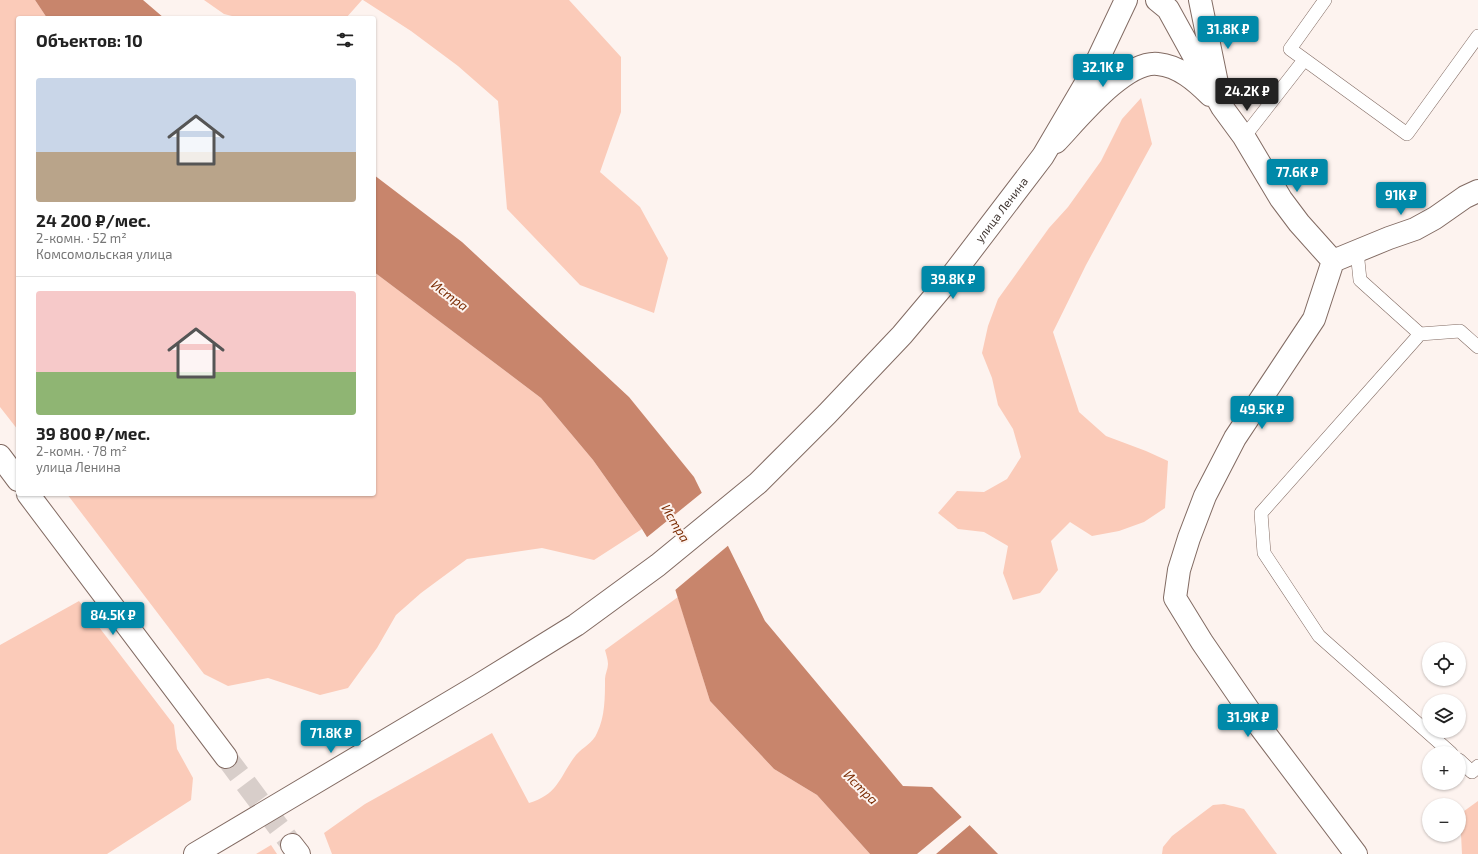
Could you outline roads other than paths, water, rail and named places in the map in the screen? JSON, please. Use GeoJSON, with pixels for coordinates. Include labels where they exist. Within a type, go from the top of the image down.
{"type":"FeatureCollection","features":[{"type":"Feature","properties":{"kind":"street","name":"улица Ленина"},"geometry":{"type":"LineString","coordinates":[[195,854],[484,682],[576,625],[658,566],[758,483],[827,414],[902,335],[950,278],[1043,156],[1090,76],[1126,0]]}},
{"type":"Feature","properties":{"kind":"street"},"geometry":{"type":"LineString","coordinates":[[1157,0],[1168,9],[1222,107],[1244,137],[1281,199],[1299,223],[1333,262]]}},
{"type":"Feature","properties":{"kind":"street"},"geometry":{"type":"LineString","coordinates":[[1200,0],[1222,107]]}},
{"type":"Feature","properties":{"kind":"street"},"geometry":{"type":"LineString","coordinates":[[1043,156],[1097,98],[1126,74],[1142,65],[1158,64],[1172,67],[1194,80],[1222,107]]}},
{"type":"Feature","properties":{"kind":"street"},"geometry":{"type":"LineString","coordinates":[[1356,854],[1261,728],[1202,642],[1175,598],[1180,570],[1189,538],[1205,496],[1235,438],[1314,319],[1333,262],[1389,238],[1415,229],[1435,218],[1465,197],[1478,191]]}},
{"type":"Feature","properties":{"kind":"street"},"geometry":{"type":"LineString","coordinates":[[0,456],[16,477]]}},
{"type":"Feature","properties":{"kind":"street"},"geometry":{"type":"LineString","coordinates":[[30,496],[226,757]]}},
{"type":"Feature","properties":{"kind":"lane"},"geometry":{"type":"LineString","coordinates":[[1325,0],[1290,49],[1407,134],[1478,36]]}},
{"type":"Feature","properties":{"kind":"lane"},"geometry":{"type":"LineString","coordinates":[[1244,137],[1304,60]]}},
{"type":"Feature","properties":{"kind":"lane"},"geometry":{"type":"LineString","coordinates":[[1357,251],[1360,280],[1420,334]]}},
{"type":"Feature","properties":{"kind":"lane"},"geometry":{"type":"LineString","coordinates":[[1443,746],[1319,636],[1264,552],[1261,513],[1420,334],[1460,331],[1478,347]]}},
{"type":"Feature","properties":{"kind":"lane"},"geometry":{"type":"LineString","coordinates":[[1466,766],[1472,772],[1478,766]]}},
{"type":"Feature","properties":{"kind":"water"},"geometry":{"type":"Polygon","coordinates":[[[35,0],[143,0],[162,16],[46,16],[35,0]]]}},
{"type":"Feature","properties":{"kind":"water","name":"Истра"},"geometry":{"type":"Polygon","coordinates":[[[376,177],[462,242],[629,397],[694,477],[765,621],[903,786],[932,787],[998,854],[870,854],[817,795],[774,769],[710,701],[671,576],[642,529],[593,460],[541,398],[376,274],[376,177]]]}},
{"type":"Feature","properties":{"kind":"tunnel"},"geometry":{"type":"LineString","coordinates":[[226,757],[292,845]]}}]}
